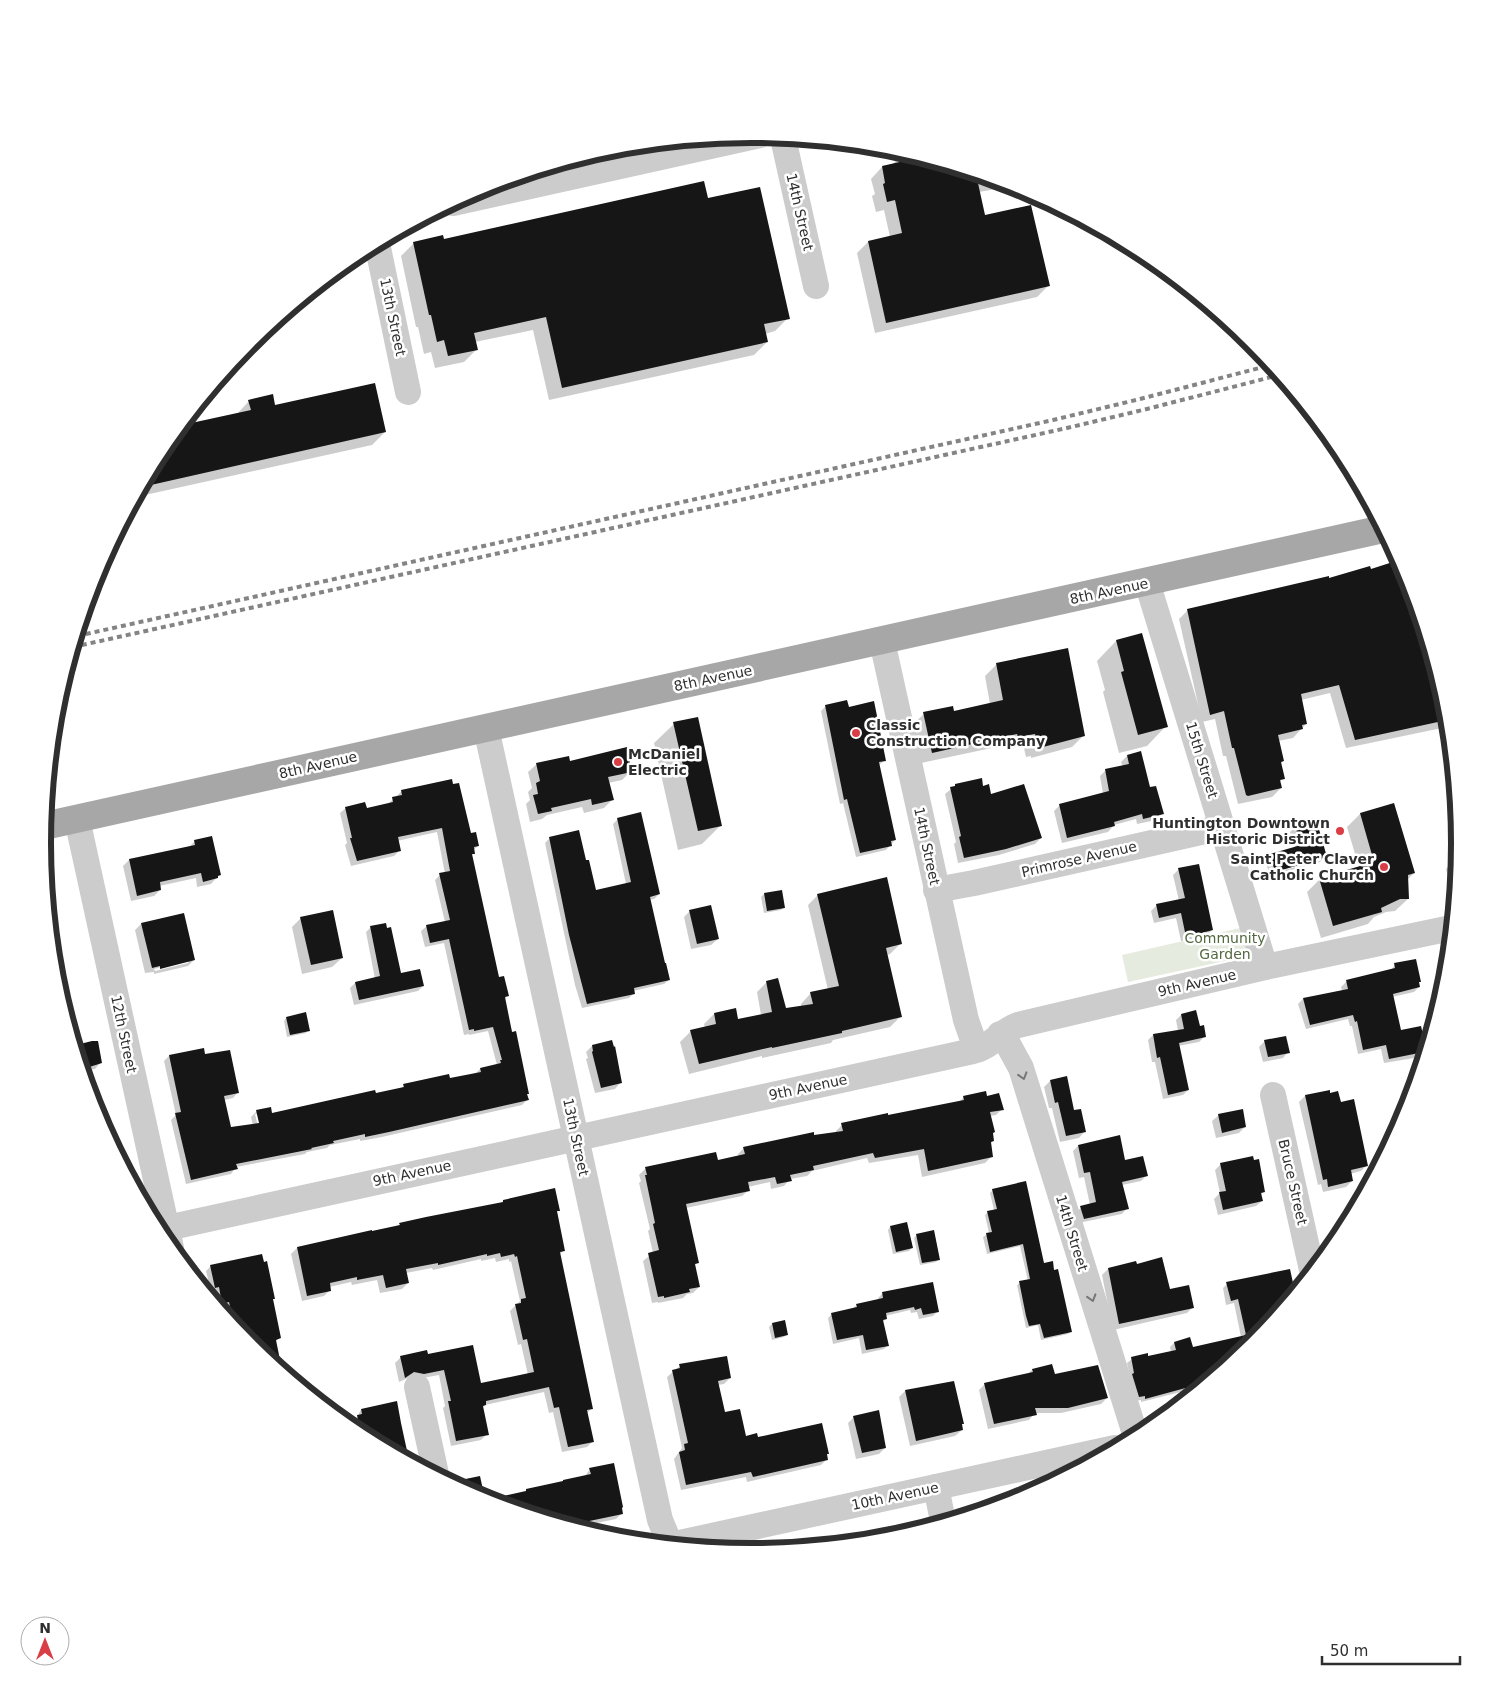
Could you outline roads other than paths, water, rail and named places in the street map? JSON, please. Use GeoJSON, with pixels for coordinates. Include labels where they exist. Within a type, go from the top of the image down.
{"type":"FeatureCollection","features":[{"type":"Feature","properties":{"kind":"main road","name":"8th Avenue"},"geometry":{"type":"LineString","coordinates":[[52,824],[1377,530]]}},
{"type":"Feature","properties":{"kind":"street"},"geometry":{"type":"LineString","coordinates":[[487,196],[717,144]]}},
{"type":"Feature","properties":{"kind":"street","name":"14th Street"},"geometry":{"type":"LineString","coordinates":[[784,144],[816,286]]}},
{"type":"Feature","properties":{"kind":"street","name":"13th Street"},"geometry":{"type":"LineString","coordinates":[[379,251],[408,392]]}},
{"type":"Feature","properties":{"kind":"street","name":"15th Street"},"geometry":{"type":"LineString","coordinates":[[1147,582],[1265,967]]}},
{"type":"Feature","properties":{"kind":"street","name":"14th Street"},"geometry":{"type":"LineString","coordinates":[[882,641],[936,890],[969,1030],[979,1049]]}},
{"type":"Feature","properties":{"kind":"street","name":"13th Street"},"geometry":{"type":"LineString","coordinates":[[486,728],[660,1520],[667,1538]]}},
{"type":"Feature","properties":{"kind":"street","name":"12th Street"},"geometry":{"type":"LineString","coordinates":[[77,819],[162,1221]]}},
{"type":"Feature","properties":{"kind":"street","name":"Primrose Avenue"},"geometry":{"type":"LineString","coordinates":[[936,890],[974,884],[1223,827]]}},
{"type":"Feature","properties":{"kind":"street","name":"9th Avenue"},"geometry":{"type":"LineString","coordinates":[[170,1234],[576,1137],[979,1049],[985,1047],[1000,1034],[1018,1025],[1265,967],[1445,929]]}},
{"type":"Feature","properties":{"kind":"street","name":"14th Street"},"geometry":{"type":"LineString","coordinates":[[1000,1034],[1021,1068],[1134,1429]]}},
{"type":"Feature","properties":{"kind":"street","name":"Bruce Street"},"geometry":{"type":"LineString","coordinates":[[1273,1094],[1310,1263]]}},
{"type":"Feature","properties":{"kind":"street"},"geometry":{"type":"LineString","coordinates":[[417,1387],[434,1467]]}},
{"type":"Feature","properties":{"kind":"street","name":"10th Avenue"},"geometry":{"type":"LineString","coordinates":[[693,1540],[1094,1453]]}},
{"type":"Feature","properties":{"kind":"street"},"geometry":{"type":"LineString","coordinates":[[936,1487],[942,1516]]}},
{"type":"Feature","properties":{"kind":"railway"},"geometry":{"type":"LineString","coordinates":[[83,635],[1053,420],[1263,367]]}},
{"type":"Feature","properties":{"kind":"railway"},"geometry":{"type":"LineString","coordinates":[[80,645],[1067,428],[1272,377]]}},
{"type":"Feature","properties":{"kind":"place","name":"Classic Construction Company"},"geometry":{"type":"Point","coordinates":[856,733]}},
{"type":"Feature","properties":{"kind":"place","name":"McDaniel Electric"},"geometry":{"type":"Point","coordinates":[618,762]}},
{"type":"Feature","properties":{"kind":"place","name":"Huntington Downtown Historic District"},"geometry":{"type":"Point","coordinates":[1340,831]}},
{"type":"Feature","properties":{"kind":"place","name":"Saint Peter Claver Catholic Church"},"geometry":{"type":"Point","coordinates":[1384,867]}},
{"type":"Feature","properties":{"kind":"park label","name":"Community Garden"},"geometry":{"type":"Point","coordinates":[1225,946]}}]}
